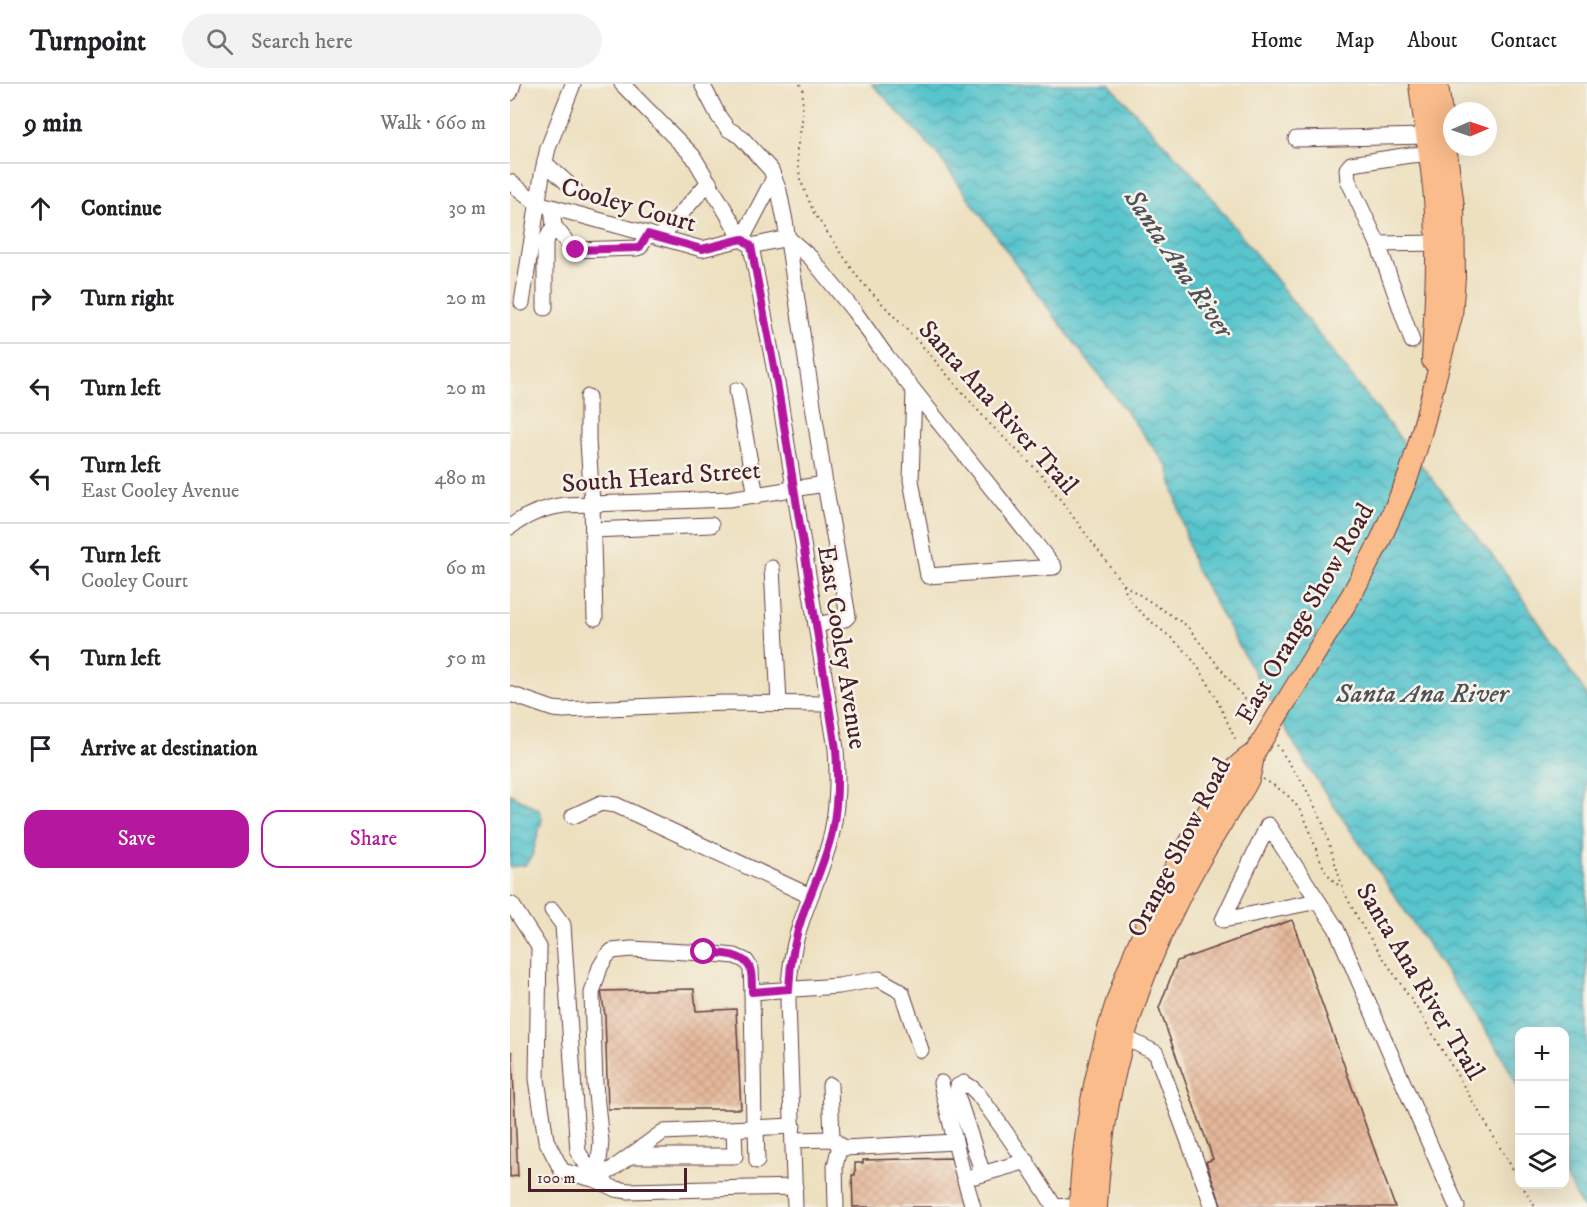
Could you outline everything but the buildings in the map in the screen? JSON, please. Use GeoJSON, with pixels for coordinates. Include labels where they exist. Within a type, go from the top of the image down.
{"type":"FeatureCollection","features":[{"type":"Feature","properties":{"kind":"main road","name":"East Orange Show Road"},"geometry":{"type":"LineString","coordinates":[[1255,752],[1352,594],[1380,541],[1418,445],[1452,316],[1455,277],[1454,207],[1433,140],[1419,84]]}},
{"type":"Feature","properties":{"kind":"main road","name":"East Orange Show Road"},"geometry":{"type":"LineString","coordinates":[[1431,397],[1437,243],[1433,140],[1438,84]]}},
{"type":"Feature","properties":{"kind":"main road","name":"Orange Show Road"},"geometry":{"type":"LineString","coordinates":[[1097,1207],[1103,1138],[1116,1067],[1165,905],[1189,842],[1235,768],[1255,752]]}},
{"type":"Feature","properties":{"kind":"main road","name":"Orange Show Road"},"geometry":{"type":"LineString","coordinates":[[1079,1207],[1084,1138],[1091,1096],[1113,1008],[1126,971],[1165,905]]}},
{"type":"Feature","properties":{"kind":"street"},"geometry":{"type":"LineString","coordinates":[[510,93],[513,84]]}},
{"type":"Feature","properties":{"kind":"street"},"geometry":{"type":"LineString","coordinates":[[522,303],[545,205],[545,163],[548,148],[573,84]]}},
{"type":"Feature","properties":{"kind":"street","name":"East Cooley Avenue"},"geometry":{"type":"LineString","coordinates":[[622,84],[693,156],[746,242],[778,388],[836,749],[838,775],[832,832],[826,856],[798,931],[789,989],[795,1207]]}},
{"type":"Feature","properties":{"kind":"street"},"geometry":{"type":"LineString","coordinates":[[702,84],[728,129],[740,136],[771,170],[779,191],[848,616],[845,619],[816,625]]}},
{"type":"Feature","properties":{"kind":"street"},"geometry":{"type":"LineString","coordinates":[[1296,139],[1433,140]]}},
{"type":"Feature","properties":{"kind":"street"},"geometry":{"type":"LineString","coordinates":[[1412,341],[1378,244],[1348,180],[1347,169],[1351,164],[1410,155],[1433,140]]}},
{"type":"Feature","properties":{"kind":"street"},"geometry":{"type":"LineString","coordinates":[[545,163],[575,190]]}},
{"type":"Feature","properties":{"kind":"street"},"geometry":{"type":"LineString","coordinates":[[746,242],[774,178]]}},
{"type":"Feature","properties":{"kind":"street"},"geometry":{"type":"LineString","coordinates":[[510,182],[545,205],[554,226],[573,250],[640,247],[709,182]]}},
{"type":"Feature","properties":{"kind":"street","name":"Cooley Court"},"geometry":{"type":"LineString","coordinates":[[545,205],[702,249],[788,238]]}},
{"type":"Feature","properties":{"kind":"street"},"geometry":{"type":"LineString","coordinates":[[545,308],[546,242],[554,226]]}},
{"type":"Feature","properties":{"kind":"street"},"geometry":{"type":"LineString","coordinates":[[788,238],[811,258],[854,311],[884,353],[1054,567],[928,576],[911,480],[914,391]]}},
{"type":"Feature","properties":{"kind":"street"},"geometry":{"type":"LineString","coordinates":[[1378,244],[1437,243]]}},
{"type":"Feature","properties":{"kind":"street"},"geometry":{"type":"LineString","coordinates":[[737,390],[756,496]]}},
{"type":"Feature","properties":{"kind":"street"},"geometry":{"type":"LineString","coordinates":[[588,397],[596,618]]}},
{"type":"Feature","properties":{"kind":"street","name":"South Heard Street"},"geometry":{"type":"LineString","coordinates":[[510,527],[532,513],[564,505],[720,500],[825,484]]}},
{"type":"Feature","properties":{"kind":"street"},"geometry":{"type":"LineString","coordinates":[[593,530],[711,525]]}},
{"type":"Feature","properties":{"kind":"street"},"geometry":{"type":"LineString","coordinates":[[772,568],[779,703]]}},
{"type":"Feature","properties":{"kind":"street"},"geometry":{"type":"LineString","coordinates":[[510,694],[553,709],[723,703],[828,704]]}},
{"type":"Feature","properties":{"kind":"street"},"geometry":{"type":"LineString","coordinates":[[573,816],[601,803],[616,805],[810,896]]}},
{"type":"Feature","properties":{"kind":"street"},"geometry":{"type":"LineString","coordinates":[[1318,901],[1223,920],[1268,825],[1336,928],[1457,1207]]}},
{"type":"Feature","properties":{"kind":"street"},"geometry":{"type":"LineString","coordinates":[[510,904],[539,947],[537,1079],[546,1140],[562,1171],[597,1180],[615,1189],[629,1191],[795,1187]]}},
{"type":"Feature","properties":{"kind":"street"},"geometry":{"type":"LineString","coordinates":[[552,910],[563,925],[578,1152],[597,1180]]}},
{"type":"Feature","properties":{"kind":"street"},"geometry":{"type":"LineString","coordinates":[[597,1180],[601,1142],[595,1084],[592,993],[600,967],[612,951],[631,949],[704,952],[735,956],[747,961],[751,969],[757,1161]]}},
{"type":"Feature","properties":{"kind":"street"},"geometry":{"type":"LineString","coordinates":[[752,992],[839,986],[879,979],[902,993],[921,1050]]}},
{"type":"Feature","properties":{"kind":"street"},"geometry":{"type":"LineString","coordinates":[[1124,1037],[1156,1053],[1213,1207]]}},
{"type":"Feature","properties":{"kind":"street"},"geometry":{"type":"LineString","coordinates":[[941,1083],[964,1179],[974,1207]]}},
{"type":"Feature","properties":{"kind":"street"},"geometry":{"type":"LineString","coordinates":[[983,1174],[957,1095],[958,1086],[964,1083],[978,1094],[1027,1161],[1054,1206],[1068,1207]]}},
{"type":"Feature","properties":{"kind":"street"},"geometry":{"type":"LineString","coordinates":[[830,1085],[836,1142],[836,1207]]}},
{"type":"Feature","properties":{"kind":"street"},"geometry":{"type":"LineString","coordinates":[[597,1180],[663,1132],[755,1129],[793,1133],[836,1142],[844,1148],[955,1142]]}},
{"type":"Feature","properties":{"kind":"street"},"geometry":{"type":"LineString","coordinates":[[631,1156],[735,1156],[734,1130]]}},
{"type":"Feature","properties":{"kind":"street"},"geometry":{"type":"LineString","coordinates":[[964,1179],[1027,1161]]}},
{"type":"Feature","properties":{"kind":"path","name":"Santa Ana River Trail"},"geometry":{"type":"LineString","coordinates":[[800,84],[803,90],[802,123],[797,150],[800,179],[814,213],[859,279],[924,348],[988,423],[1042,475],[1123,584],[1185,625],[1259,718]]}},
{"type":"Feature","properties":{"kind":"path"},"geometry":{"type":"LineString","coordinates":[[1123,584],[1126,594],[1135,605],[1185,651],[1199,669],[1236,741]]}},
{"type":"Feature","properties":{"kind":"path","name":"Santa Ana River Trail"},"geometry":{"type":"LineString","coordinates":[[1276,744],[1304,785],[1322,821],[1342,887],[1362,926],[1422,1016],[1515,1174]]}},
{"type":"Feature","properties":{"kind":"path"},"geometry":{"type":"LineString","coordinates":[[1263,779],[1283,790],[1300,810],[1324,867],[1332,881],[1342,887]]}},
{"type":"Feature","properties":{"kind":"path","name":"Santa Ana River Trail"},"geometry":{"type":"LineString","coordinates":[[1524,1189],[1535,1207]]}},
{"type":"Feature","properties":{"kind":"water","name":"Santa Ana River"},"geometry":{"type":"Polygon","coordinates":[[[872,84],[1109,84],[1196,178],[1508,576],[1587,695],[1587,1207],[1582,1207],[1569,1182],[1569,1027],[1515,1027],[1515,1081],[1502,1055],[1306,764],[1194,566],[1168,467],[1034,289],[935,151],[872,84]]]}},
{"type":"Feature","properties":{"kind":"water"},"geometry":{"type":"Polygon","coordinates":[[[510,794],[539,810],[542,819],[532,856],[525,865],[510,867],[510,794]]]}},
{"type":"Feature","properties":{"kind":"route"},"geometry":{"type":"LineString","coordinates":[[576,250],[637,248],[648,234],[702,249],[742,239],[751,246],[778,388],[836,749],[838,775],[836,807],[826,856],[798,931],[789,989],[752,992],[751,969],[747,961],[735,956],[704,952]]}}]}
